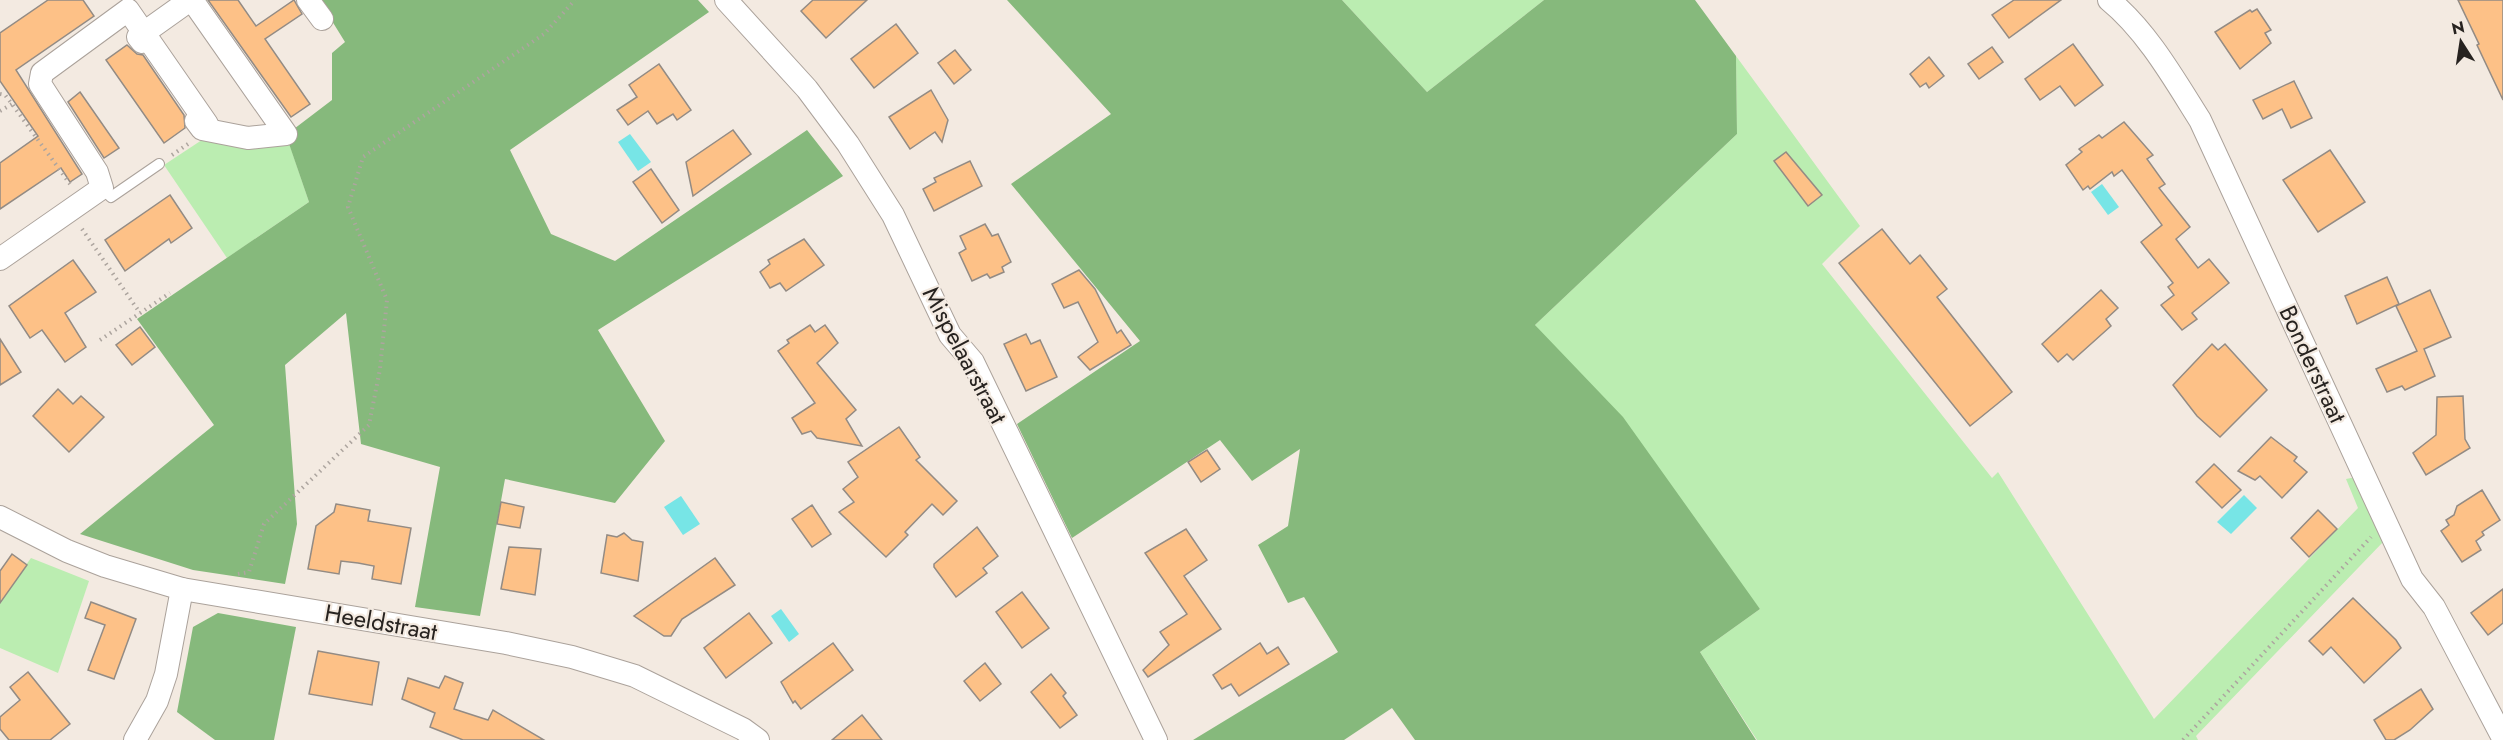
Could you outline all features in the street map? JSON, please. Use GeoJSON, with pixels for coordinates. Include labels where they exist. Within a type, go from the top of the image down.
{"type":"FeatureCollection","features":[{"type":"Feature","properties":{"kind":"street"},"geometry":{"type":"LineString","coordinates":[[308,0],[322,19]]}},
{"type":"Feature","properties":{"kind":"street","name":"Mispelaarstraat"},"geometry":{"type":"LineString","coordinates":[[726,0],[807,89],[848,144],[893,215],[950,335],[973,362],[1156,740]]}},
{"type":"Feature","properties":{"kind":"street","name":"Bonderstraat"},"geometry":{"type":"LineString","coordinates":[[2109,0],[2122,10],[2168,69],[2200,120],[2412,579],[2434,607],[2503,738]]}},
{"type":"Feature","properties":{"kind":"street"},"geometry":{"type":"LineString","coordinates":[[187,1],[286,134],[248,138],[208,127],[202,129],[138,37],[187,1]]}},
{"type":"Feature","properties":{"kind":"street"},"geometry":{"type":"LineString","coordinates":[[187,1],[272,126]]}},
{"type":"Feature","properties":{"kind":"street"},"geometry":{"type":"LineString","coordinates":[[0,259],[102,188],[97,172],[40,84],[42,74],[130,3],[143,33]]}},
{"type":"Feature","properties":{"kind":"street","name":"Heeldstraat"},"geometry":{"type":"LineString","coordinates":[[0,517],[57,546],[105,566],[182,589],[242,596],[572,657],[635,676],[743,729],[758,740]]}},
{"type":"Feature","properties":{"kind":"street"},"geometry":{"type":"LineString","coordinates":[[132,737],[157,701],[166,674],[182,589]]}},
{"type":"Feature","properties":{"kind":"lane"},"geometry":{"type":"LineString","coordinates":[[102,188],[111,197],[159,164]]}},
{"type":"Feature","properties":{"kind":"path"},"geometry":{"type":"LineString","coordinates":[[229,575],[249,572],[264,524],[369,425],[380,369],[387,300],[348,207],[363,157],[544,34],[575,0]]}},
{"type":"Feature","properties":{"kind":"path"},"geometry":{"type":"LineString","coordinates":[[0,94],[5,95],[71,185]]}},
{"type":"Feature","properties":{"kind":"path"},"geometry":{"type":"LineString","coordinates":[[0,111],[12,104]]}},
{"type":"Feature","properties":{"kind":"path"},"geometry":{"type":"LineString","coordinates":[[159,164],[208,127]]}},
{"type":"Feature","properties":{"kind":"path"},"geometry":{"type":"LineString","coordinates":[[81,228],[140,313]]}},
{"type":"Feature","properties":{"kind":"path"},"geometry":{"type":"LineString","coordinates":[[100,340],[170,293]]}},
{"type":"Feature","properties":{"kind":"path"},"geometry":{"type":"LineString","coordinates":[[2183,740],[2386,521]]}},
{"type":"Feature","properties":{"kind":"green space"},"geometry":{"type":"Polygon","coordinates":[[[319,0],[698,0],[709,12],[510,150],[551,234],[615,261],[807,130],[843,176],[598,330],[665,441],[615,503],[505,479],[480,616],[415,607],[440,467],[361,444],[346,313],[285,365],[297,524],[285,584],[193,570],[80,534],[214,425],[137,319],[309,202],[286,135],[332,100],[332,53],[345,42],[319,0]]]}},
{"type":"Feature","properties":{"kind":"green space"},"geometry":{"type":"Polygon","coordinates":[[[1007,0],[1342,0],[1427,92],[1544,0],[1695,0],[1736,56],[1737,134],[1535,325],[1623,417],[1760,609],[1700,652],[1756,740],[1415,740],[1392,708],[1344,740],[1193,740],[1338,652],[1304,597],[1288,603],[1258,545],[1288,526],[1300,449],[1252,481],[1220,440],[1072,538],[1017,424],[1140,341],[1011,184],[1111,114],[1007,0]]]}},
{"type":"Feature","properties":{"kind":"green space"},"geometry":{"type":"Polygon","coordinates":[[[1342,0],[1544,0],[1427,92],[1342,0]]]}},
{"type":"Feature","properties":{"kind":"green space"},"geometry":{"type":"Polygon","coordinates":[[[1736,56],[1860,226],[1822,264],[1992,478],[1998,472],[2154,719],[2358,508],[2346,479],[2356,477],[2384,541],[2196,736],[2198,740],[1757,740],[1700,652],[1760,609],[1535,325],[1737,134],[1736,56]]]}},
{"type":"Feature","properties":{"kind":"green space"},"geometry":{"type":"Polygon","coordinates":[[[214,132],[286,134],[309,202],[227,258],[164,165],[214,132]]]}},
{"type":"Feature","properties":{"kind":"green space"},"geometry":{"type":"Polygon","coordinates":[[[31,558],[89,581],[58,673],[0,648],[0,601],[31,558]]]}},
{"type":"Feature","properties":{"kind":"green space"},"geometry":{"type":"Polygon","coordinates":[[[218,613],[296,627],[274,740],[215,740],[177,712],[193,627],[218,613]]]}},
{"type":"Feature","properties":{"kind":"water"},"geometry":{"type":"Polygon","coordinates":[[[630,134],[651,162],[638,171],[618,142],[630,134]]]}},
{"type":"Feature","properties":{"kind":"water"},"geometry":{"type":"Polygon","coordinates":[[[2102,184],[2119,207],[2108,215],[2091,192],[2102,184]]]}},
{"type":"Feature","properties":{"kind":"water"},"geometry":{"type":"Polygon","coordinates":[[[2244,495],[2257,508],[2231,534],[2217,522],[2244,495]]]}},
{"type":"Feature","properties":{"kind":"water"},"geometry":{"type":"Polygon","coordinates":[[[681,496],[700,524],[683,535],[664,507],[681,496]]]}},
{"type":"Feature","properties":{"kind":"water"},"geometry":{"type":"Polygon","coordinates":[[[781,609],[799,634],[789,642],[771,616],[781,609]]]}},
{"type":"Feature","properties":{"kind":"building"},"geometry":{"type":"Polygon","coordinates":[[[48,0],[83,0],[94,16],[16,70],[82,174],[70,182],[61,168],[0,209],[0,163],[38,136],[0,81],[0,33],[48,0]]]}},
{"type":"Feature","properties":{"kind":"building"},"geometry":{"type":"Polygon","coordinates":[[[208,0],[238,0],[256,26],[294,0],[302,14],[265,39],[310,104],[291,117],[208,0]]]}},
{"type":"Feature","properties":{"kind":"building"},"geometry":{"type":"Polygon","coordinates":[[[813,0],[867,0],[826,38],[801,11],[813,0]]]}},
{"type":"Feature","properties":{"kind":"building"},"geometry":{"type":"Polygon","coordinates":[[[2014,0],[2061,0],[2009,38],[1992,15],[2014,0]]]}},
{"type":"Feature","properties":{"kind":"building"},"geometry":{"type":"Polygon","coordinates":[[[2458,0],[2503,0],[2503,100],[2477,45],[2479,44],[2458,0]]]}},
{"type":"Feature","properties":{"kind":"building"},"geometry":{"type":"Polygon","coordinates":[[[2257,9],[2271,30],[2265,33],[2271,43],[2240,69],[2215,32],[2250,10],[2252,12],[2257,9]]]}},
{"type":"Feature","properties":{"kind":"building"},"geometry":{"type":"Polygon","coordinates":[[[896,24],[918,53],[874,88],[851,59],[896,24]]]}},
{"type":"Feature","properties":{"kind":"building"},"geometry":{"type":"Polygon","coordinates":[[[2073,44],[2103,85],[2075,106],[2060,86],[2040,100],[2025,79],[2073,44]]]}},
{"type":"Feature","properties":{"kind":"building"},"geometry":{"type":"Polygon","coordinates":[[[127,45],[137,54],[143,55],[184,115],[185,128],[164,143],[106,60],[127,45]]]}},
{"type":"Feature","properties":{"kind":"building"},"geometry":{"type":"Polygon","coordinates":[[[1992,47],[2003,62],[1979,79],[1968,64],[1992,47]]]}},
{"type":"Feature","properties":{"kind":"building"},"geometry":{"type":"Polygon","coordinates":[[[955,50],[971,70],[954,84],[938,63],[955,50]]]}},
{"type":"Feature","properties":{"kind":"building"},"geometry":{"type":"Polygon","coordinates":[[[1929,57],[1944,76],[1929,88],[1926,83],[1920,87],[1910,74],[1929,57]]]}},
{"type":"Feature","properties":{"kind":"building"},"geometry":{"type":"Polygon","coordinates":[[[659,64],[691,110],[677,120],[673,114],[657,124],[648,111],[628,125],[617,110],[637,97],[629,85],[659,64]]]}},
{"type":"Feature","properties":{"kind":"building"},"geometry":{"type":"Polygon","coordinates":[[[2294,81],[2312,118],[2291,128],[2282,109],[2263,119],[2253,100],[2294,81]]]}},
{"type":"Feature","properties":{"kind":"building"},"geometry":{"type":"Polygon","coordinates":[[[931,90],[948,120],[942,142],[935,132],[910,149],[889,117],[931,90]]]}},
{"type":"Feature","properties":{"kind":"building"},"geometry":{"type":"Polygon","coordinates":[[[80,92],[119,148],[104,158],[68,102],[80,92]]]}},
{"type":"Feature","properties":{"kind":"building"},"geometry":{"type":"Polygon","coordinates":[[[2124,122],[2153,155],[2147,159],[2165,184],[2159,188],[2190,227],[2176,239],[2198,268],[2209,259],[2229,283],[2192,313],[2197,319],[2182,330],[2161,305],[2174,295],[2168,287],[2173,283],[2141,242],[2162,225],[2122,170],[2114,176],[2112,172],[2090,189],[2088,186],[2083,190],[2066,165],[2082,152],[2079,149],[2099,135],[2102,138],[2124,122]]]}},
{"type":"Feature","properties":{"kind":"building"},"geometry":{"type":"Polygon","coordinates":[[[733,130],[751,154],[693,196],[686,162],[733,130]]]}},
{"type":"Feature","properties":{"kind":"building"},"geometry":{"type":"Polygon","coordinates":[[[2330,150],[2365,202],[2318,232],[2283,180],[2330,150]]]}},
{"type":"Feature","properties":{"kind":"building"},"geometry":{"type":"Polygon","coordinates":[[[1786,152],[1822,195],[1808,206],[1774,161],[1786,152]]]}},
{"type":"Feature","properties":{"kind":"building"},"geometry":{"type":"Polygon","coordinates":[[[970,161],[982,186],[934,211],[923,189],[936,182],[934,178],[970,161]]]}},
{"type":"Feature","properties":{"kind":"building"},"geometry":{"type":"Polygon","coordinates":[[[651,169],[679,210],[662,223],[633,182],[651,169]]]}},
{"type":"Feature","properties":{"kind":"building"},"geometry":{"type":"Polygon","coordinates":[[[170,195],[192,228],[171,243],[169,239],[125,271],[105,240],[170,195]]]}},
{"type":"Feature","properties":{"kind":"building"},"geometry":{"type":"Polygon","coordinates":[[[985,224],[992,236],[998,234],[1011,262],[1002,267],[1004,272],[990,278],[987,274],[972,281],[959,253],[966,249],[960,236],[985,224]]]}},
{"type":"Feature","properties":{"kind":"building"},"geometry":{"type":"Polygon","coordinates":[[[1882,229],[1910,264],[1920,255],[1947,289],[1937,297],[2012,392],[1970,426],[1839,263],[1882,229]]]}},
{"type":"Feature","properties":{"kind":"building"},"geometry":{"type":"Polygon","coordinates":[[[804,239],[824,265],[786,291],[780,283],[770,288],[760,272],[770,264],[768,260],[804,239]]]}},
{"type":"Feature","properties":{"kind":"building"},"geometry":{"type":"Polygon","coordinates":[[[73,260],[96,292],[65,313],[86,347],[65,362],[42,330],[30,338],[9,306],[73,260]]]}},
{"type":"Feature","properties":{"kind":"building"},"geometry":{"type":"Polygon","coordinates":[[[1079,270],[1095,289],[1117,333],[1121,330],[1131,345],[1090,370],[1078,357],[1098,342],[1078,302],[1064,308],[1052,284],[1079,270]]]}},
{"type":"Feature","properties":{"kind":"building"},"geometry":{"type":"Polygon","coordinates":[[[2387,277],[2399,304],[2357,324],[2345,296],[2387,277]]]}},
{"type":"Feature","properties":{"kind":"building"},"geometry":{"type":"Polygon","coordinates":[[[2101,290],[2118,308],[2106,319],[2111,326],[2073,360],[2067,354],[2058,362],[2042,344],[2101,290]]]}},
{"type":"Feature","properties":{"kind":"building"},"geometry":{"type":"Polygon","coordinates":[[[2430,290],[2451,337],[2424,349],[2435,376],[2405,390],[2402,386],[2387,392],[2376,369],[2417,351],[2396,306],[2430,290]]]}},
{"type":"Feature","properties":{"kind":"building"},"geometry":{"type":"Polygon","coordinates":[[[810,325],[815,332],[825,325],[838,343],[817,363],[856,410],[846,419],[862,446],[817,438],[811,431],[802,434],[792,418],[815,403],[778,351],[789,343],[787,340],[810,325]]]}},
{"type":"Feature","properties":{"kind":"building"},"geometry":{"type":"Polygon","coordinates":[[[140,327],[155,347],[132,365],[116,345],[140,327]]]}},
{"type":"Feature","properties":{"kind":"building"},"geometry":{"type":"Polygon","coordinates":[[[1026,334],[1031,344],[1040,340],[1057,377],[1026,391],[1004,344],[1026,334]]]}},
{"type":"Feature","properties":{"kind":"building"},"geometry":{"type":"Polygon","coordinates":[[[0,339],[21,372],[0,385],[0,339]]]}},
{"type":"Feature","properties":{"kind":"building"},"geometry":{"type":"Polygon","coordinates":[[[2212,344],[2218,350],[2225,344],[2267,390],[2220,437],[2197,416],[2173,385],[2212,344]]]}},
{"type":"Feature","properties":{"kind":"building"},"geometry":{"type":"Polygon","coordinates":[[[58,389],[73,404],[81,396],[104,417],[69,452],[33,416],[58,389]]]}},
{"type":"Feature","properties":{"kind":"building"},"geometry":{"type":"Polygon","coordinates":[[[2463,396],[2465,439],[2470,448],[2426,475],[2413,453],[2436,435],[2437,397],[2463,396]]]}},
{"type":"Feature","properties":{"kind":"building"},"geometry":{"type":"Polygon","coordinates":[[[899,427],[920,457],[916,460],[957,501],[943,515],[932,504],[905,532],[908,535],[886,557],[839,512],[854,502],[843,489],[858,477],[848,462],[899,427]]]}},
{"type":"Feature","properties":{"kind":"building"},"geometry":{"type":"Polygon","coordinates":[[[2271,437],[2297,457],[2294,461],[2307,472],[2282,498],[2260,476],[2255,480],[2238,471],[2271,437]]]}},
{"type":"Feature","properties":{"kind":"building"},"geometry":{"type":"Polygon","coordinates":[[[1207,450],[1220,469],[1201,482],[1188,462],[1207,450]]]}},
{"type":"Feature","properties":{"kind":"building"},"geometry":{"type":"Polygon","coordinates":[[[2214,464],[2241,490],[2222,508],[2196,482],[2214,464]]]}},
{"type":"Feature","properties":{"kind":"building"},"geometry":{"type":"Polygon","coordinates":[[[2482,490],[2500,520],[2482,532],[2484,535],[2476,541],[2481,550],[2462,562],[2441,531],[2449,525],[2446,520],[2454,515],[2457,506],[2482,490]]]}},
{"type":"Feature","properties":{"kind":"building"},"geometry":{"type":"Polygon","coordinates":[[[501,502],[524,507],[520,528],[497,524],[501,502]]]}},
{"type":"Feature","properties":{"kind":"building"},"geometry":{"type":"Polygon","coordinates":[[[336,504],[370,510],[368,521],[411,528],[401,584],[372,579],[374,566],[358,563],[341,561],[339,574],[308,569],[316,526],[334,512],[336,504]]]}},
{"type":"Feature","properties":{"kind":"building"},"geometry":{"type":"Polygon","coordinates":[[[812,505],[831,534],[812,547],[792,519],[812,505]]]}},
{"type":"Feature","properties":{"kind":"building"},"geometry":{"type":"Polygon","coordinates":[[[2318,510],[2337,529],[2309,557],[2291,538],[2318,510]]]}},
{"type":"Feature","properties":{"kind":"building"},"geometry":{"type":"Polygon","coordinates":[[[977,527],[998,556],[983,568],[987,573],[956,597],[934,564],[977,527]]]}},
{"type":"Feature","properties":{"kind":"building"},"geometry":{"type":"Polygon","coordinates":[[[1186,529],[1207,560],[1184,576],[1221,629],[1148,677],[1143,670],[1169,645],[1160,632],[1187,614],[1145,553],[1186,529]]]}},
{"type":"Feature","properties":{"kind":"building"},"geometry":{"type":"Polygon","coordinates":[[[624,533],[632,540],[643,542],[638,581],[601,573],[607,535],[617,537],[624,533]]]}},
{"type":"Feature","properties":{"kind":"building"},"geometry":{"type":"Polygon","coordinates":[[[509,547],[541,549],[535,595],[501,589],[509,547]]]}},
{"type":"Feature","properties":{"kind":"building"},"geometry":{"type":"Polygon","coordinates":[[[12,554],[27,565],[0,603],[0,571],[12,554]]]}},
{"type":"Feature","properties":{"kind":"building"},"geometry":{"type":"Polygon","coordinates":[[[715,558],[735,585],[682,619],[671,636],[664,636],[634,616],[715,558]]]}},
{"type":"Feature","properties":{"kind":"building"},"geometry":{"type":"Polygon","coordinates":[[[2503,589],[2503,623],[2488,635],[2471,613],[2503,589]]]}},
{"type":"Feature","properties":{"kind":"building"},"geometry":{"type":"Polygon","coordinates":[[[1022,592],[1049,628],[1022,648],[996,612],[1022,592]]]}},
{"type":"Feature","properties":{"kind":"building"},"geometry":{"type":"Polygon","coordinates":[[[2353,598],[2396,640],[2401,648],[2364,683],[2331,647],[2323,655],[2309,641],[2353,598]]]}},
{"type":"Feature","properties":{"kind":"building"},"geometry":{"type":"Polygon","coordinates":[[[91,602],[136,619],[114,679],[88,670],[105,625],[85,618],[91,602]]]}},
{"type":"Feature","properties":{"kind":"building"},"geometry":{"type":"Polygon","coordinates":[[[749,613],[772,643],[726,678],[704,648],[749,613]]]}},
{"type":"Feature","properties":{"kind":"building"},"geometry":{"type":"Polygon","coordinates":[[[833,643],[853,670],[801,709],[795,701],[793,703],[781,682],[833,643]]]}},
{"type":"Feature","properties":{"kind":"building"},"geometry":{"type":"Polygon","coordinates":[[[1260,643],[1267,654],[1278,647],[1289,664],[1239,696],[1231,684],[1222,689],[1213,675],[1260,643]]]}},
{"type":"Feature","properties":{"kind":"building"},"geometry":{"type":"Polygon","coordinates":[[[318,651],[379,662],[372,705],[309,694],[318,651]]]}},
{"type":"Feature","properties":{"kind":"building"},"geometry":{"type":"Polygon","coordinates":[[[985,663],[1001,684],[980,701],[964,681],[985,663]]]}},
{"type":"Feature","properties":{"kind":"building"},"geometry":{"type":"Polygon","coordinates":[[[28,672],[70,724],[50,740],[9,740],[0,729],[0,717],[20,700],[10,687],[28,672]]]}},
{"type":"Feature","properties":{"kind":"building"},"geometry":{"type":"Polygon","coordinates":[[[1051,674],[1066,693],[1063,696],[1077,715],[1060,728],[1031,692],[1051,674]]]}},
{"type":"Feature","properties":{"kind":"building"},"geometry":{"type":"Polygon","coordinates":[[[445,676],[463,683],[454,709],[488,720],[493,710],[544,740],[463,740],[430,727],[435,713],[402,699],[408,678],[439,688],[445,676]]]}},
{"type":"Feature","properties":{"kind":"building"},"geometry":{"type":"Polygon","coordinates":[[[2421,689],[2433,709],[2410,730],[2394,740],[2386,740],[2374,720],[2421,689]]]}},
{"type":"Feature","properties":{"kind":"building"},"geometry":{"type":"Polygon","coordinates":[[[862,715],[882,740],[832,740],[862,715]]]}}]}
